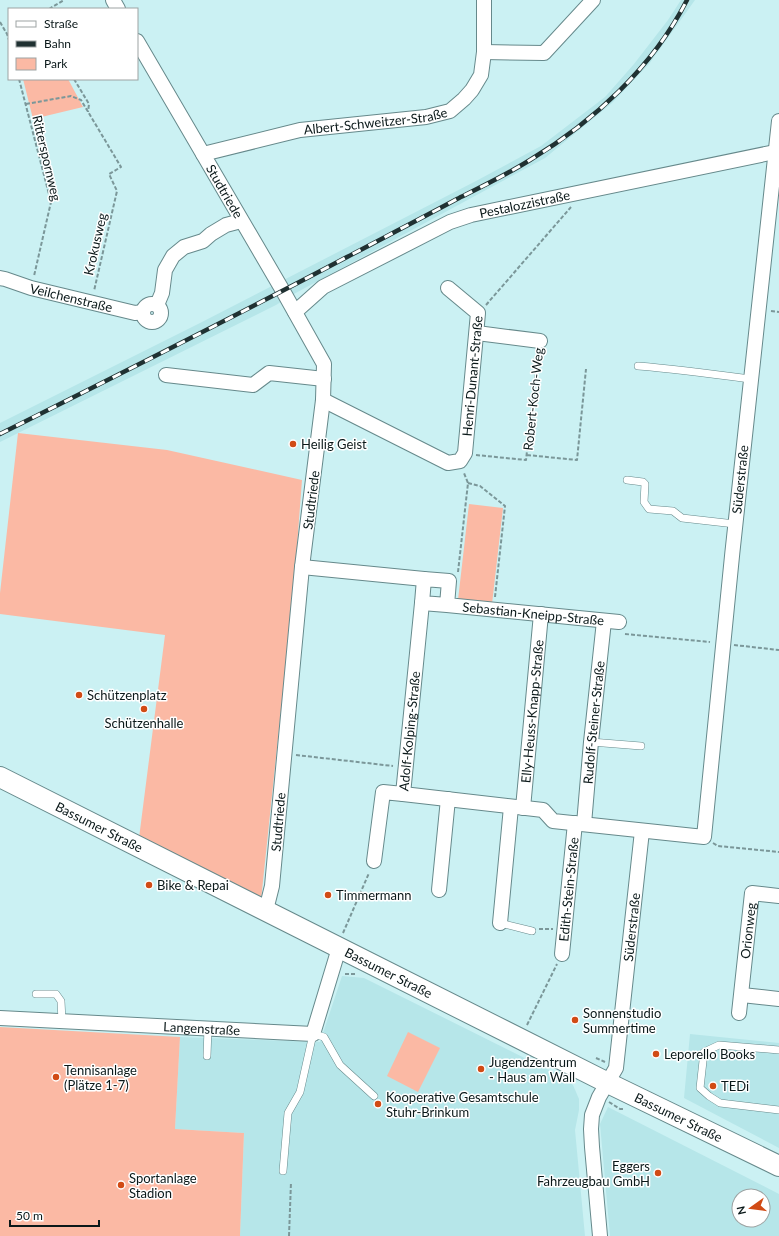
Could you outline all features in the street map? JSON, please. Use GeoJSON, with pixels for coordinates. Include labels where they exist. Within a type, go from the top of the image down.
{"type":"FeatureCollection","features":[{"type":"Feature","properties":{"kind":"street","name":"Albert-Schweitzer-Straße"},"geometry":{"type":"LineString","coordinates":[[203,154],[300,130],[431,116],[450,111],[464,100],[478,83],[482,75],[484,52],[484,0]]}},
{"type":"Feature","properties":{"kind":"street"},"geometry":{"type":"LineString","coordinates":[[484,52],[544,53],[593,0]]}},
{"type":"Feature","properties":{"kind":"street","name":"Studtriede"},"geometry":{"type":"LineString","coordinates":[[138,43],[324,364],[323,400],[302,567],[272,886],[266,910]]}},
{"type":"Feature","properties":{"kind":"street","name":"Süderstraße"},"geometry":{"type":"LineString","coordinates":[[704,837],[722,644],[750,379],[777,152],[779,121]]}},
{"type":"Feature","properties":{"kind":"street","name":"Pestalozzistraße"},"geometry":{"type":"LineString","coordinates":[[295,312],[323,287],[450,222],[471,214],[777,152]]}},
{"type":"Feature","properties":{"kind":"street","name":"Veilchenstraße"},"geometry":{"type":"LineString","coordinates":[[0,278],[31,288],[135,313],[143,312],[145,318],[150,322],[157,321],[161,316],[161,310],[157,305],[162,293],[165,270],[173,256],[184,247],[203,241],[226,225],[241,221]]}},
{"type":"Feature","properties":{"kind":"street","name":"Henri-Dunant-Straße"},"geometry":{"type":"LineString","coordinates":[[448,288],[478,313],[463,457]]}},
{"type":"Feature","properties":{"kind":"street","name":"Robert-Koch-Weg"},"geometry":{"type":"LineString","coordinates":[[477,333],[540,341]]}},
{"type":"Feature","properties":{"kind":"street"},"geometry":{"type":"LineString","coordinates":[[166,375],[253,385],[269,374],[324,379]]}},
{"type":"Feature","properties":{"kind":"street"},"geometry":{"type":"LineString","coordinates":[[323,400],[448,463],[463,457]]}},
{"type":"Feature","properties":{"kind":"street"},"geometry":{"type":"LineString","coordinates":[[302,567],[448,581]]}},
{"type":"Feature","properties":{"kind":"street"},"geometry":{"type":"LineString","coordinates":[[422,603],[424,579]]}},
{"type":"Feature","properties":{"kind":"street","name":"Sebastian-Kneipp-Straße"},"geometry":{"type":"LineString","coordinates":[[447,605],[448,581]]}},
{"type":"Feature","properties":{"kind":"street","name":"Sebastian-Kneipp-Straße"},"geometry":{"type":"LineString","coordinates":[[422,603],[604,621],[621,628]]}},
{"type":"Feature","properties":{"kind":"street","name":"Adolf-Kolping-Straße"},"geometry":{"type":"LineString","coordinates":[[374,861],[383,792],[403,794],[422,603]]}},
{"type":"Feature","properties":{"kind":"street","name":"Elly-Heuss-Knapp-Straße"},"geometry":{"type":"LineString","coordinates":[[517,807],[542,614]]}},
{"type":"Feature","properties":{"kind":"street","name":"Rudolf-Steiner-Straße"},"geometry":{"type":"LineString","coordinates":[[579,824],[591,742],[604,621]]}},
{"type":"Feature","properties":{"kind":"street","name":"Bassumer Straße"},"geometry":{"type":"LineString","coordinates":[[0,777],[608,1082],[779,1166]]}},
{"type":"Feature","properties":{"kind":"street","name":"Edith-Stein-Straße"},"geometry":{"type":"LineString","coordinates":[[403,794],[543,810],[553,821],[642,831]]}},
{"type":"Feature","properties":{"kind":"street"},"geometry":{"type":"LineString","coordinates":[[439,890],[448,799]]}},
{"type":"Feature","properties":{"kind":"street"},"geometry":{"type":"LineString","coordinates":[[500,923],[517,807]]}},
{"type":"Feature","properties":{"kind":"street","name":"Edith-Stein-Straße"},"geometry":{"type":"LineString","coordinates":[[562,954],[579,824]]}},
{"type":"Feature","properties":{"kind":"street"},"geometry":{"type":"LineString","coordinates":[[642,831],[704,837]]}},
{"type":"Feature","properties":{"kind":"street","name":"Süderstraße"},"geometry":{"type":"LineString","coordinates":[[600,1236],[591,1129],[592,1115],[599,1097],[616,1068],[642,831]]}},
{"type":"Feature","properties":{"kind":"street","name":"Orionweg"},"geometry":{"type":"LineString","coordinates":[[739,1013],[752,893],[779,896]]}},
{"type":"Feature","properties":{"kind":"street"},"geometry":{"type":"LineString","coordinates":[[313,1034],[340,948]]}},
{"type":"Feature","properties":{"kind":"street"},"geometry":{"type":"LineString","coordinates":[[742,995],[779,999]]}},
{"type":"Feature","properties":{"kind":"street","name":"Langenstraße"},"geometry":{"type":"LineString","coordinates":[[0,1018],[313,1034]]}},
{"type":"Feature","properties":{"kind":"lane"},"geometry":{"type":"LineString","coordinates":[[638,366],[684,370],[750,379]]}},
{"type":"Feature","properties":{"kind":"lane"},"geometry":{"type":"LineString","coordinates":[[627,480],[643,482],[645,484],[644,502],[649,509],[673,511],[682,518],[735,524]]}},
{"type":"Feature","properties":{"kind":"lane"},"geometry":{"type":"LineString","coordinates":[[591,742],[641,746]]}},
{"type":"Feature","properties":{"kind":"lane"},"geometry":{"type":"LineString","coordinates":[[500,923],[532,931]]}},
{"type":"Feature","properties":{"kind":"lane"},"geometry":{"type":"LineString","coordinates":[[36,994],[56,994],[61,1000],[62,1021]]}},
{"type":"Feature","properties":{"kind":"lane"},"geometry":{"type":"LineString","coordinates":[[207,1056],[208,1028]]}},
{"type":"Feature","properties":{"kind":"lane"},"geometry":{"type":"LineString","coordinates":[[283,1171],[288,1113],[300,1092],[313,1034],[324,1037],[340,1065],[374,1096]]}},
{"type":"Feature","properties":{"kind":"lane"},"geometry":{"type":"LineString","coordinates":[[779,1050],[719,1045],[704,1052],[700,1088],[720,1103],[779,1110]]}},
{"type":"Feature","properties":{"kind":"path"},"geometry":{"type":"LineString","coordinates":[[51,8],[64,0]]}},
{"type":"Feature","properties":{"kind":"path"},"geometry":{"type":"LineString","coordinates":[[0,22],[8,33]]}},
{"type":"Feature","properties":{"kind":"path","name":"Ritterspornweg"},"geometry":{"type":"LineString","coordinates":[[19,80],[51,202],[31,288]]}},
{"type":"Feature","properties":{"kind":"path"},"geometry":{"type":"LineString","coordinates":[[75,80],[89,104],[88,112]]}},
{"type":"Feature","properties":{"kind":"path"},"geometry":{"type":"LineString","coordinates":[[26,104],[71,96],[81,100],[88,112]]}},
{"type":"Feature","properties":{"kind":"path","name":"Krokusweg"},"geometry":{"type":"LineString","coordinates":[[88,112],[121,167],[109,174],[117,191],[91,302]]}},
{"type":"Feature","properties":{"kind":"path"},"geometry":{"type":"LineString","coordinates":[[478,313],[575,203],[582,192]]}},
{"type":"Feature","properties":{"kind":"path","name":"Robert-Koch-Weg"},"geometry":{"type":"LineString","coordinates":[[463,457],[526,460],[540,341]]}},
{"type":"Feature","properties":{"kind":"path"},"geometry":{"type":"LineString","coordinates":[[527,455],[576,460],[586,369]]}},
{"type":"Feature","properties":{"kind":"path"},"geometry":{"type":"LineString","coordinates":[[448,581],[457,578],[468,483],[463,457]]}},
{"type":"Feature","properties":{"kind":"path"},"geometry":{"type":"LineString","coordinates":[[468,483],[480,486],[505,506],[494,610]]}},
{"type":"Feature","properties":{"kind":"path"},"geometry":{"type":"LineString","coordinates":[[621,628],[722,644],[779,650]]}},
{"type":"Feature","properties":{"kind":"path"},"geometry":{"type":"LineString","coordinates":[[285,754],[406,768]]}},
{"type":"Feature","properties":{"kind":"path"},"geometry":{"type":"LineString","coordinates":[[704,837],[718,846],[779,852]]}},
{"type":"Feature","properties":{"kind":"path"},"geometry":{"type":"LineString","coordinates":[[340,948],[342,936],[374,861]]}},
{"type":"Feature","properties":{"kind":"path"},"geometry":{"type":"LineString","coordinates":[[532,931],[542,928],[564,930]]}},
{"type":"Feature","properties":{"kind":"path"},"geometry":{"type":"LineString","coordinates":[[520,1038],[562,954]]}},
{"type":"Feature","properties":{"kind":"path"},"geometry":{"type":"LineString","coordinates":[[289,1236],[291,1182]]}},
{"type":"Feature","properties":{"kind":"shaded area"},"geometry":{"type":"Polygon","coordinates":[[[681,0],[695,0],[649,64],[612,103],[545,158],[276,305],[0,442],[0,423],[200,323],[541,146],[605,97],[634,64],[668,20],[681,0]]]}},
{"type":"Feature","properties":{"kind":"shaded area","name":"Kooperative Gesamtschule Stuhr-Brinkum"},"geometry":{"type":"Polygon","coordinates":[[[342,976],[364,978],[565,1078],[573,1085],[579,1099],[579,1110],[575,1130],[585,1236],[240,1236],[244,1133],[175,1129],[180,1037],[320,1042],[342,976]]]}},
{"type":"Feature","properties":{"kind":"shaded area"},"geometry":{"type":"Polygon","coordinates":[[[690,1034],[779,1043],[779,1148],[684,1098],[690,1034]]]}},
{"type":"Feature","properties":{"kind":"shaded area"},"geometry":{"type":"Polygon","coordinates":[[[608,1107],[767,1188],[731,1188],[731,1228],[771,1228],[771,1190],[779,1194],[779,1236],[610,1236],[600,1124],[608,1107]]]}},
{"type":"Feature","properties":{"kind":"green space"},"geometry":{"type":"Polygon","coordinates":[[[23,80],[69,80],[83,107],[33,119],[23,80]]]}},
{"type":"Feature","properties":{"kind":"green space"},"geometry":{"type":"Polygon","coordinates":[[[18,433],[167,450],[302,480],[294,586],[261,900],[139,838],[165,635],[0,614],[0,593],[18,433]]]}},
{"type":"Feature","properties":{"kind":"green space"},"geometry":{"type":"Polygon","coordinates":[[[469,504],[503,508],[492,604],[458,600],[469,504]]]}},
{"type":"Feature","properties":{"kind":"green space","name":"Sportanlage Stadion"},"geometry":{"type":"Polygon","coordinates":[[[0,1027],[180,1037],[175,1129],[244,1133],[240,1236],[0,1236],[0,1027]]]}},
{"type":"Feature","properties":{"kind":"green space"},"geometry":{"type":"Polygon","coordinates":[[[408,1032],[440,1048],[418,1092],[387,1076],[408,1032]]]}},
{"type":"Feature","properties":{"kind":"railway"},"geometry":{"type":"LineString","coordinates":[[0,434],[261,302],[494,181],[530,160],[576,128],[619,91],[657,48],[673,25],[687,0]]}},
{"type":"Feature","properties":{"kind":"place","name":"Heilig Geist"},"geometry":{"type":"Point","coordinates":[293,444]}},
{"type":"Feature","properties":{"kind":"place","name":"Schützenplatz"},"geometry":{"type":"Point","coordinates":[79,695]}},
{"type":"Feature","properties":{"kind":"place","name":"Schützenhalle"},"geometry":{"type":"Point","coordinates":[144,709]}},
{"type":"Feature","properties":{"kind":"place","name":"Bike & Repai"},"geometry":{"type":"Point","coordinates":[149,885]}},
{"type":"Feature","properties":{"kind":"place","name":"Timmermann"},"geometry":{"type":"Point","coordinates":[328,895]}},
{"type":"Feature","properties":{"kind":"place","name":"Sonnenstudio Summertime"},"geometry":{"type":"Point","coordinates":[575,1020]}},
{"type":"Feature","properties":{"kind":"place","name":"Leporello Books"},"geometry":{"type":"Point","coordinates":[656,1054]}},
{"type":"Feature","properties":{"kind":"place","name":"Jugendzentrum - Haus am Wall"},"geometry":{"type":"Point","coordinates":[481,1069]}},
{"type":"Feature","properties":{"kind":"place","name":"Tennisanlage (Plätze 1-7)"},"geometry":{"type":"Point","coordinates":[56,1077]}},
{"type":"Feature","properties":{"kind":"place","name":"TEDi"},"geometry":{"type":"Point","coordinates":[713,1086]}},
{"type":"Feature","properties":{"kind":"place","name":"Kooperative Gesamtschule Stuhr-Brinkum"},"geometry":{"type":"Point","coordinates":[378,1104]}},
{"type":"Feature","properties":{"kind":"place","name":"Eggers Fahrzeugbau GmbH"},"geometry":{"type":"Point","coordinates":[658,1173]}},
{"type":"Feature","properties":{"kind":"place","name":"Sportanlage Stadion"},"geometry":{"type":"Point","coordinates":[121,1185]}}]}
